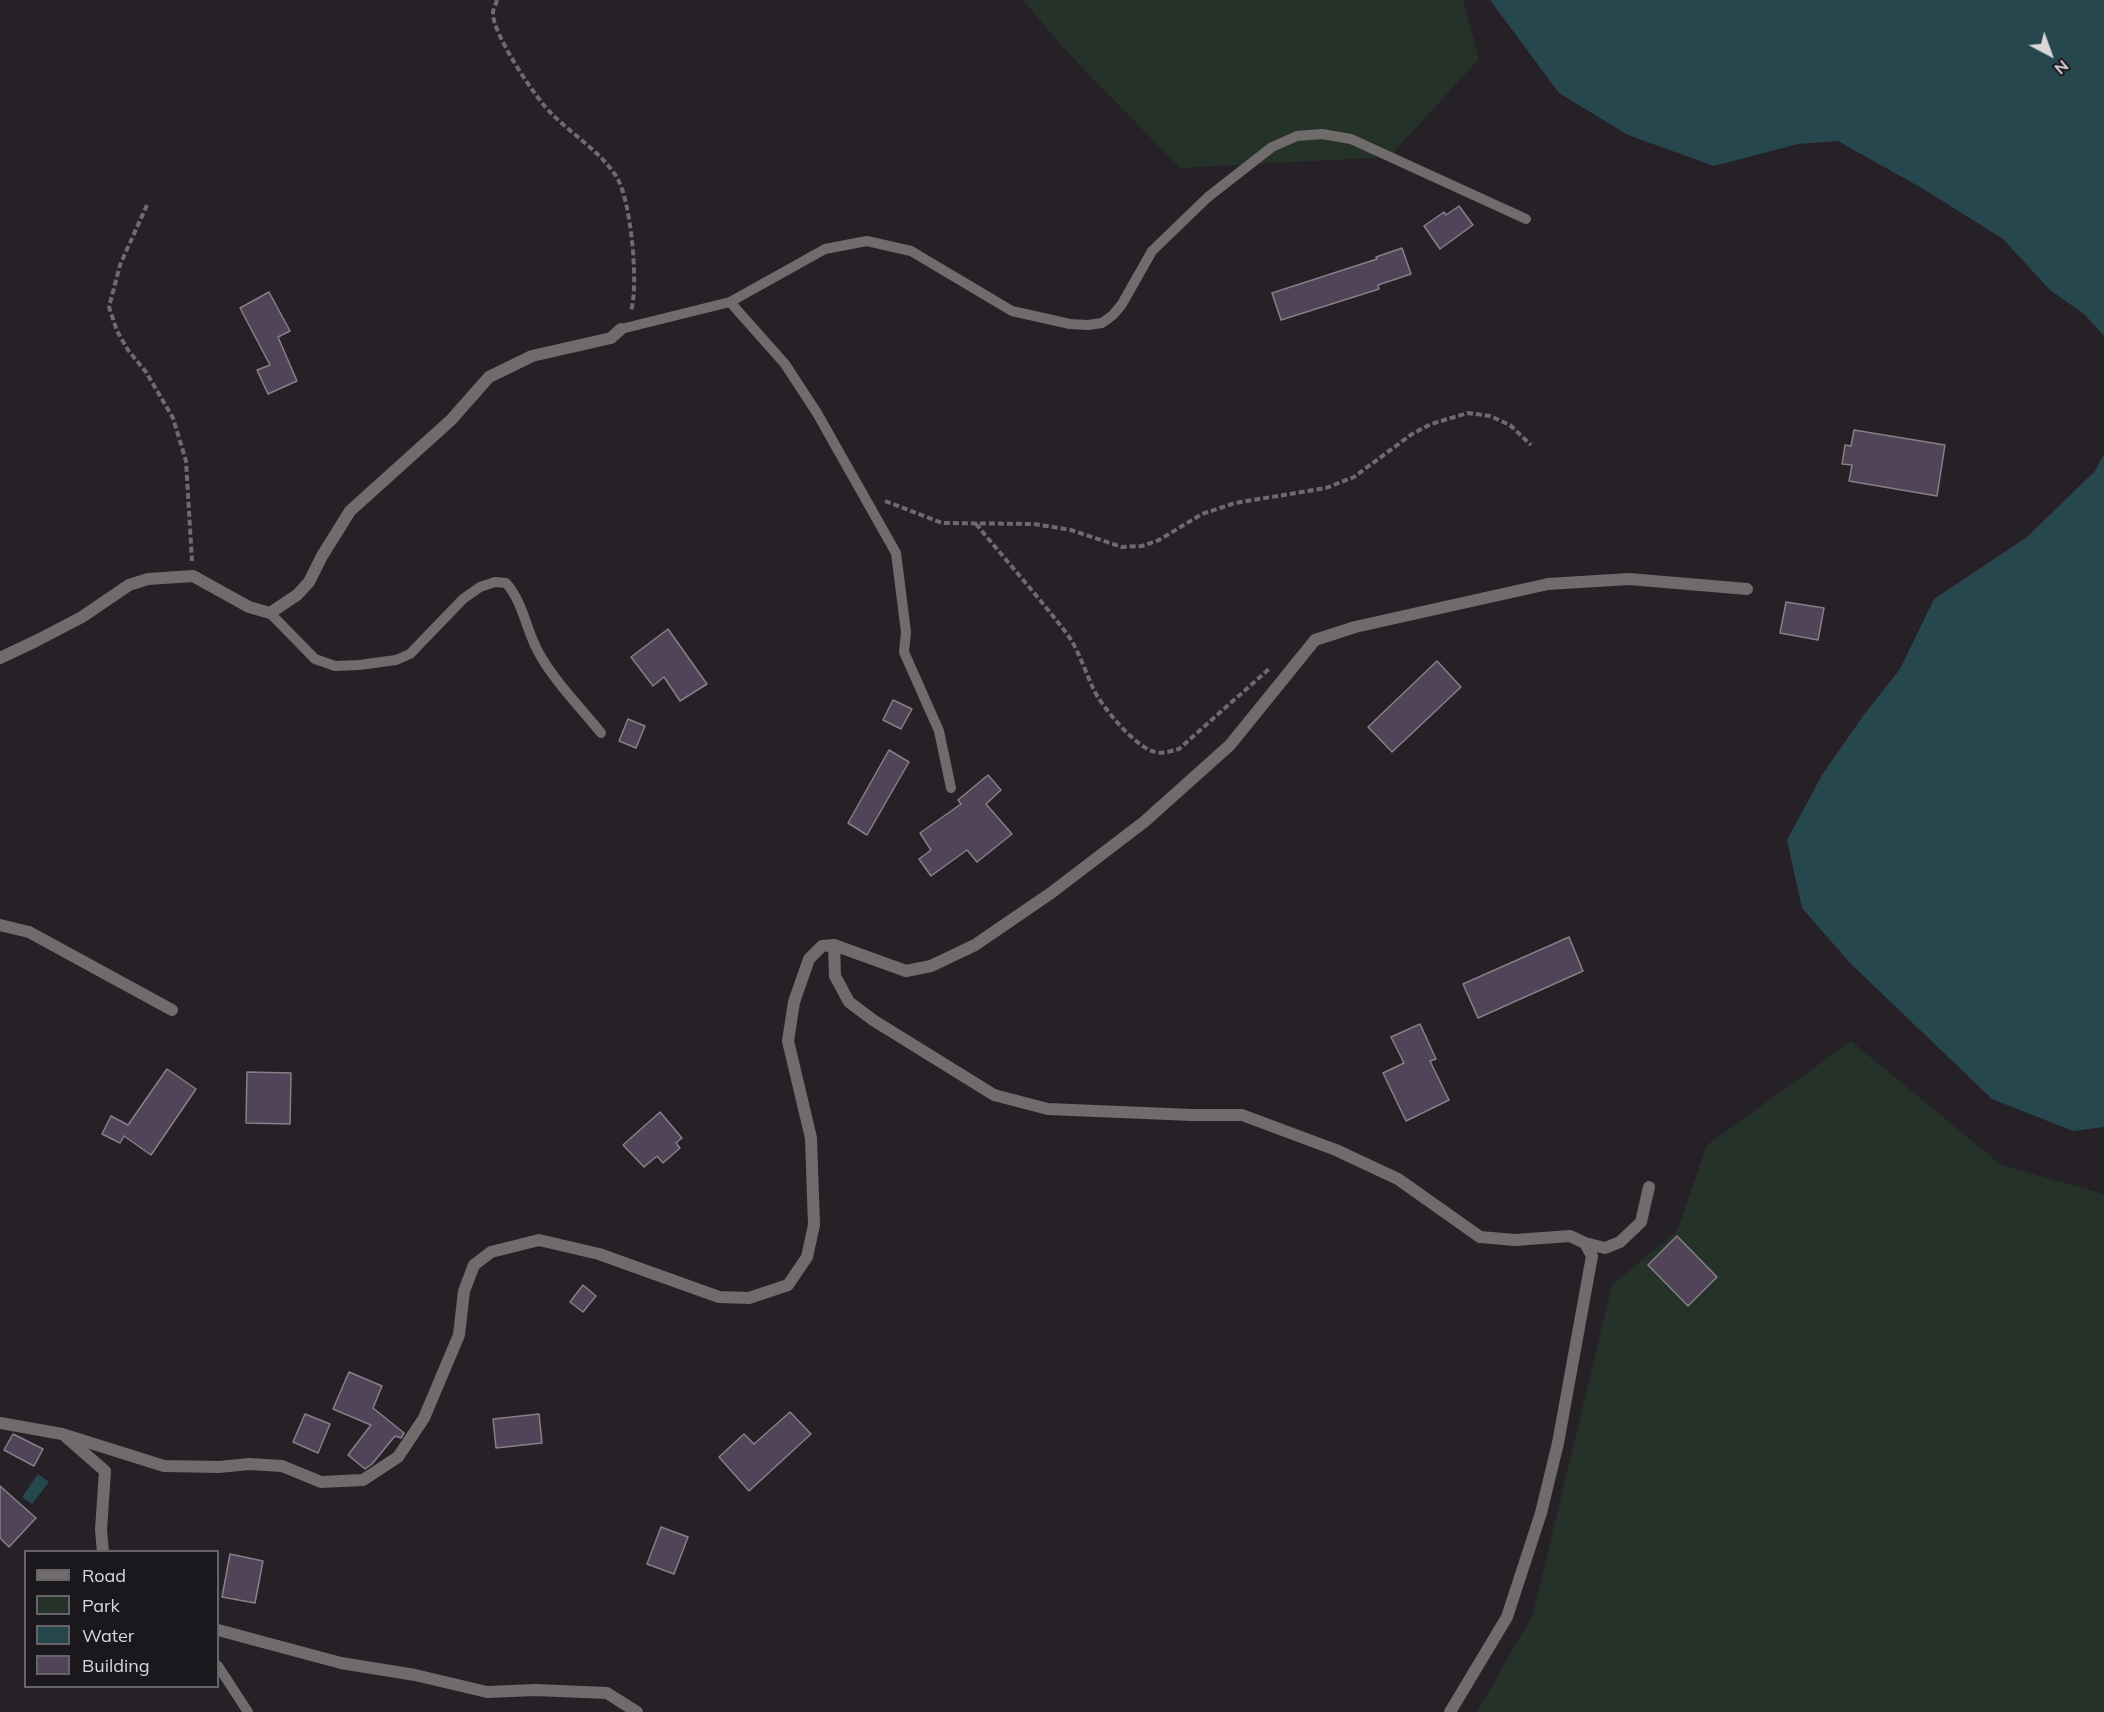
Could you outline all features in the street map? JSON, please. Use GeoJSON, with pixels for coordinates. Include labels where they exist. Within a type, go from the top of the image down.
{"type":"FeatureCollection","features":[{"type":"Feature","properties":{"kind":"street"},"geometry":{"type":"LineString","coordinates":[[0,658],[82,617],[129,585],[148,579],[193,576],[249,607],[270,613],[297,595],[309,582],[322,556],[350,512],[451,420],[489,377],[532,356],[611,338],[621,329]]}},
{"type":"Feature","properties":{"kind":"street"},"geometry":{"type":"LineString","coordinates":[[0,1423],[62,1434],[164,1466],[219,1467],[249,1464],[282,1466],[321,1482],[363,1480],[398,1457],[424,1418],[459,1335],[464,1291],[474,1265],[491,1252],[539,1240],[599,1254],[719,1296],[749,1298],[788,1285],[807,1257],[814,1225],[812,1138],[788,1041],[794,1002],[809,959],[822,946],[834,945],[906,971],[931,966],[975,945],[1051,893],[1144,822],[1187,784],[1230,745],[1315,640],[1355,627],[1548,584],[1629,579],[1748,589]]}},
{"type":"Feature","properties":{"kind":"street"},"geometry":{"type":"LineString","coordinates":[[0,925],[29,932],[172,1010]]}},
{"type":"Feature","properties":{"kind":"street"},"geometry":{"type":"LineString","coordinates":[[834,945],[835,976],[849,1002],[873,1020],[994,1095],[1048,1109],[1242,1115],[1336,1150],[1398,1179],[1480,1237],[1515,1240],[1570,1236],[1585,1244],[1605,1248],[1620,1242],[1641,1222],[1649,1186]]}},
{"type":"Feature","properties":{"kind":"street"},"geometry":{"type":"LineString","coordinates":[[1450,1712],[1507,1617],[1541,1512],[1558,1443],[1592,1256],[1585,1244]]}},
{"type":"Feature","properties":{"kind":"street"},"geometry":{"type":"LineString","coordinates":[[62,1434],[105,1471],[101,1530],[103,1550]]}},
{"type":"Feature","properties":{"kind":"street"},"geometry":{"type":"LineString","coordinates":[[219,1630],[341,1663],[415,1675],[487,1692],[535,1690],[607,1693],[637,1712]]}},
{"type":"Feature","properties":{"kind":"lane"},"geometry":{"type":"LineString","coordinates":[[621,329],[730,302],[825,249],[867,241],[911,251],[1012,311],[1070,324],[1101,324],[1122,304],[1152,250],[1208,197],[1272,147],[1297,136],[1322,134],[1351,139],[1526,219]]}},
{"type":"Feature","properties":{"kind":"lane"},"geometry":{"type":"LineString","coordinates":[[730,302],[785,364],[817,413],[896,553],[906,632],[904,652],[939,731],[951,788]]}},
{"type":"Feature","properties":{"kind":"lane"},"geometry":{"type":"LineString","coordinates":[[270,613],[315,659],[334,666],[359,665],[396,660],[410,654],[463,599],[480,587],[495,582],[506,583],[514,592],[543,660],[601,733]]}},
{"type":"Feature","properties":{"kind":"lane"},"geometry":{"type":"LineString","coordinates":[[219,1668],[248,1712]]}},
{"type":"Feature","properties":{"kind":"path"},"geometry":{"type":"LineString","coordinates":[[497,0],[493,14],[497,30],[535,96],[551,114],[605,161],[618,178],[625,200],[635,267],[634,302],[621,329]]}},
{"type":"Feature","properties":{"kind":"path"},"geometry":{"type":"LineString","coordinates":[[147,205],[120,265],[109,307],[117,331],[128,350],[146,372],[173,418],[186,461],[193,576]]}},
{"type":"Feature","properties":{"kind":"path"},"geometry":{"type":"LineString","coordinates":[[861,493],[942,523],[1034,524],[1071,530],[1122,547],[1142,546],[1159,540],[1202,514],[1235,503],[1326,488],[1354,477],[1412,434],[1431,424],[1468,414],[1490,416],[1510,425],[1531,445]]}},
{"type":"Feature","properties":{"kind":"path"},"geometry":{"type":"LineString","coordinates":[[975,524],[1066,633],[1094,691],[1107,710],[1128,734],[1152,751],[1164,753],[1179,749],[1273,666]]}},
{"type":"Feature","properties":{"kind":"green space"},"geometry":{"type":"Polygon","coordinates":[[[1023,0],[1463,0],[1479,59],[1389,157],[1180,168],[1067,52],[1023,0]]]}},
{"type":"Feature","properties":{"kind":"green space"},"geometry":{"type":"Polygon","coordinates":[[[1851,1041],[2001,1165],[2104,1194],[2104,1712],[1477,1712],[1533,1614],[1612,1285],[1677,1231],[1707,1145],[1851,1041]]]}},
{"type":"Feature","properties":{"kind":"water"},"geometry":{"type":"Polygon","coordinates":[[[1490,0],[2104,0],[2104,336],[2084,314],[2050,290],[2003,239],[1925,190],[1838,141],[1798,144],[1714,166],[1628,135],[1559,93],[1490,0]]]}},
{"type":"Feature","properties":{"kind":"water"},"geometry":{"type":"Polygon","coordinates":[[[2104,454],[2104,1127],[2073,1131],[1992,1099],[1850,963],[1802,908],[1787,840],[1822,775],[1863,716],[1900,669],[1934,599],[2027,537],[2095,471],[2104,454]]]}},
{"type":"Feature","properties":{"kind":"water"},"geometry":{"type":"Polygon","coordinates":[[[38,1474],[49,1482],[32,1504],[22,1497],[38,1474]]]}},
{"type":"Feature","properties":{"kind":"building"},"geometry":{"type":"Polygon","coordinates":[[[1459,206],[1473,225],[1440,249],[1424,226],[1444,212],[1446,215],[1459,206]]]}},
{"type":"Feature","properties":{"kind":"building"},"geometry":{"type":"Polygon","coordinates":[[[1402,248],[1411,274],[1378,285],[1379,289],[1281,320],[1272,293],[1377,259],[1376,257],[1402,248]]]}},
{"type":"Feature","properties":{"kind":"building"},"geometry":{"type":"Polygon","coordinates":[[[269,292],[290,331],[278,337],[297,381],[268,394],[257,370],[270,365],[240,308],[269,292]]]}},
{"type":"Feature","properties":{"kind":"building"},"geometry":{"type":"Polygon","coordinates":[[[1854,430],[1945,445],[1937,496],[1849,481],[1852,465],[1842,464],[1845,445],[1851,446],[1854,430]]]}},
{"type":"Feature","properties":{"kind":"building"},"geometry":{"type":"Polygon","coordinates":[[[1786,602],[1824,608],[1818,640],[1780,633],[1786,602]]]}},
{"type":"Feature","properties":{"kind":"building"},"geometry":{"type":"Polygon","coordinates":[[[668,629],[707,684],[680,701],[664,677],[653,686],[631,657],[668,629]]]}},
{"type":"Feature","properties":{"kind":"building"},"geometry":{"type":"Polygon","coordinates":[[[1437,661],[1461,687],[1392,752],[1368,727],[1437,661]]]}},
{"type":"Feature","properties":{"kind":"building"},"geometry":{"type":"Polygon","coordinates":[[[893,700],[912,709],[901,729],[883,720],[893,700]]]}},
{"type":"Feature","properties":{"kind":"building"},"geometry":{"type":"Polygon","coordinates":[[[628,719],[645,726],[636,748],[619,741],[628,719]]]}},
{"type":"Feature","properties":{"kind":"building"},"geometry":{"type":"Polygon","coordinates":[[[889,750],[909,762],[867,835],[848,823],[889,750]]]}},
{"type":"Feature","properties":{"kind":"building"},"geometry":{"type":"Polygon","coordinates":[[[988,775],[1001,790],[986,804],[1012,834],[977,862],[967,850],[931,876],[919,859],[931,850],[920,833],[961,804],[958,800],[988,775]]]}},
{"type":"Feature","properties":{"kind":"building"},"geometry":{"type":"Polygon","coordinates":[[[1569,937],[1583,971],[1478,1018],[1463,984],[1569,937]]]}},
{"type":"Feature","properties":{"kind":"building"},"geometry":{"type":"Polygon","coordinates":[[[1420,1024],[1436,1059],[1430,1061],[1449,1100],[1406,1121],[1383,1073],[1404,1063],[1391,1037],[1420,1024]]]}},
{"type":"Feature","properties":{"kind":"building"},"geometry":{"type":"Polygon","coordinates":[[[167,1069],[196,1089],[151,1155],[124,1136],[120,1143],[102,1134],[111,1116],[128,1125],[167,1069]]]}},
{"type":"Feature","properties":{"kind":"building"},"geometry":{"type":"Polygon","coordinates":[[[247,1072],[291,1073],[290,1124],[246,1123],[247,1072]]]}},
{"type":"Feature","properties":{"kind":"building"},"geometry":{"type":"Polygon","coordinates":[[[660,1112],[682,1138],[676,1143],[680,1148],[663,1163],[657,1156],[644,1167],[623,1145],[660,1112]]]}},
{"type":"Feature","properties":{"kind":"building"},"geometry":{"type":"Polygon","coordinates":[[[1677,1236],[1717,1277],[1688,1306],[1648,1265],[1677,1236]]]}},
{"type":"Feature","properties":{"kind":"building"},"geometry":{"type":"Polygon","coordinates":[[[583,1285],[596,1296],[583,1312],[570,1302],[583,1285]]]}},
{"type":"Feature","properties":{"kind":"building"},"geometry":{"type":"Polygon","coordinates":[[[349,1372],[382,1386],[373,1408],[404,1433],[401,1438],[395,1436],[372,1464],[365,1469],[348,1455],[371,1425],[333,1409],[349,1372]]]}},
{"type":"Feature","properties":{"kind":"building"},"geometry":{"type":"Polygon","coordinates":[[[790,1412],[811,1434],[749,1491],[719,1457],[744,1434],[754,1444],[790,1412]]]}},
{"type":"Feature","properties":{"kind":"building"},"geometry":{"type":"Polygon","coordinates":[[[305,1414],[330,1424],[318,1453],[293,1442],[305,1414]]]}},
{"type":"Feature","properties":{"kind":"building"},"geometry":{"type":"Polygon","coordinates":[[[539,1414],[542,1443],[496,1448],[493,1419],[539,1414]]]}},
{"type":"Feature","properties":{"kind":"building"},"geometry":{"type":"Polygon","coordinates":[[[13,1434],[43,1449],[34,1466],[4,1450],[13,1434]]]}},
{"type":"Feature","properties":{"kind":"building"},"geometry":{"type":"Polygon","coordinates":[[[0,1486],[36,1518],[9,1547],[0,1538],[0,1486]]]}},
{"type":"Feature","properties":{"kind":"building"},"geometry":{"type":"Polygon","coordinates":[[[661,1527],[688,1537],[674,1574],[647,1564],[661,1527]]]}},
{"type":"Feature","properties":{"kind":"building"},"geometry":{"type":"Polygon","coordinates":[[[230,1554],[263,1561],[255,1603],[222,1597],[230,1554]]]}}]}
